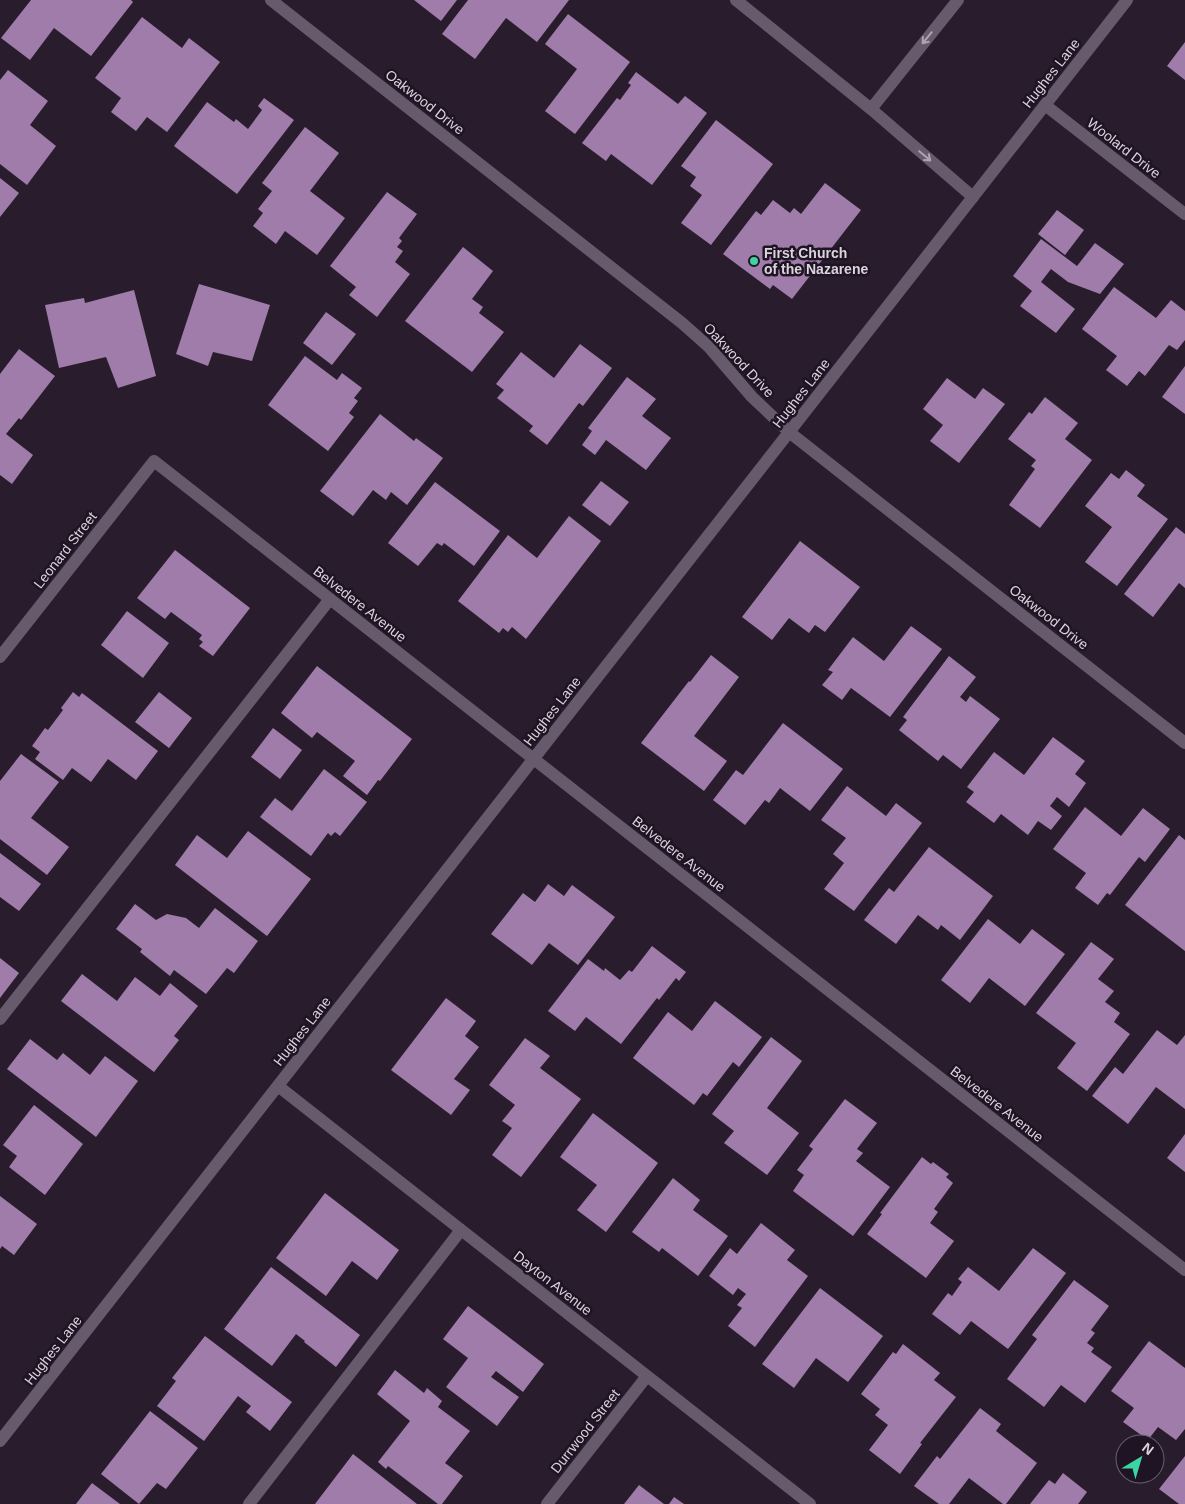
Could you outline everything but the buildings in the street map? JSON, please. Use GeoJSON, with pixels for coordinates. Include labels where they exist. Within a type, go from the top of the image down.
{"type":"FeatureCollection","features":[{"type":"Feature","properties":{"kind":"street","name":"Oakwood Drive"},"geometry":{"type":"LineString","coordinates":[[271,0],[682,323],[709,347],[752,397],[789,432],[1185,743]]}},
{"type":"Feature","properties":{"kind":"street"},"geometry":{"type":"LineString","coordinates":[[736,0],[871,110],[973,197]]}},
{"type":"Feature","properties":{"kind":"street"},"geometry":{"type":"LineString","coordinates":[[871,110],[958,0]]}},
{"type":"Feature","properties":{"kind":"street","name":"Hughes Lane"},"geometry":{"type":"LineString","coordinates":[[0,1442],[1127,0]]}},
{"type":"Feature","properties":{"kind":"street","name":"Woolard Drive"},"geometry":{"type":"LineString","coordinates":[[1045,105],[1185,214]]}},
{"type":"Feature","properties":{"kind":"street","name":"Belvedere Avenue"},"geometry":{"type":"LineString","coordinates":[[154,461],[1185,1270]]}},
{"type":"Feature","properties":{"kind":"street","name":"Leonard Street"},"geometry":{"type":"LineString","coordinates":[[0,657],[154,461]]}},
{"type":"Feature","properties":{"kind":"street"},"geometry":{"type":"LineString","coordinates":[[0,1019],[330,599]]}},
{"type":"Feature","properties":{"kind":"street","name":"Dayton Avenue"},"geometry":{"type":"LineString","coordinates":[[278,1086],[810,1504]]}},
{"type":"Feature","properties":{"kind":"street"},"geometry":{"type":"LineString","coordinates":[[249,1504],[461,1230]]}},
{"type":"Feature","properties":{"kind":"street","name":"Durrwood Street"},"geometry":{"type":"LineString","coordinates":[[547,1504],[647,1376]]}},
{"type":"Feature","properties":{"kind":"place","name":"First Church of the Nazarene"},"geometry":{"type":"Point","coordinates":[754,261]}}]}
